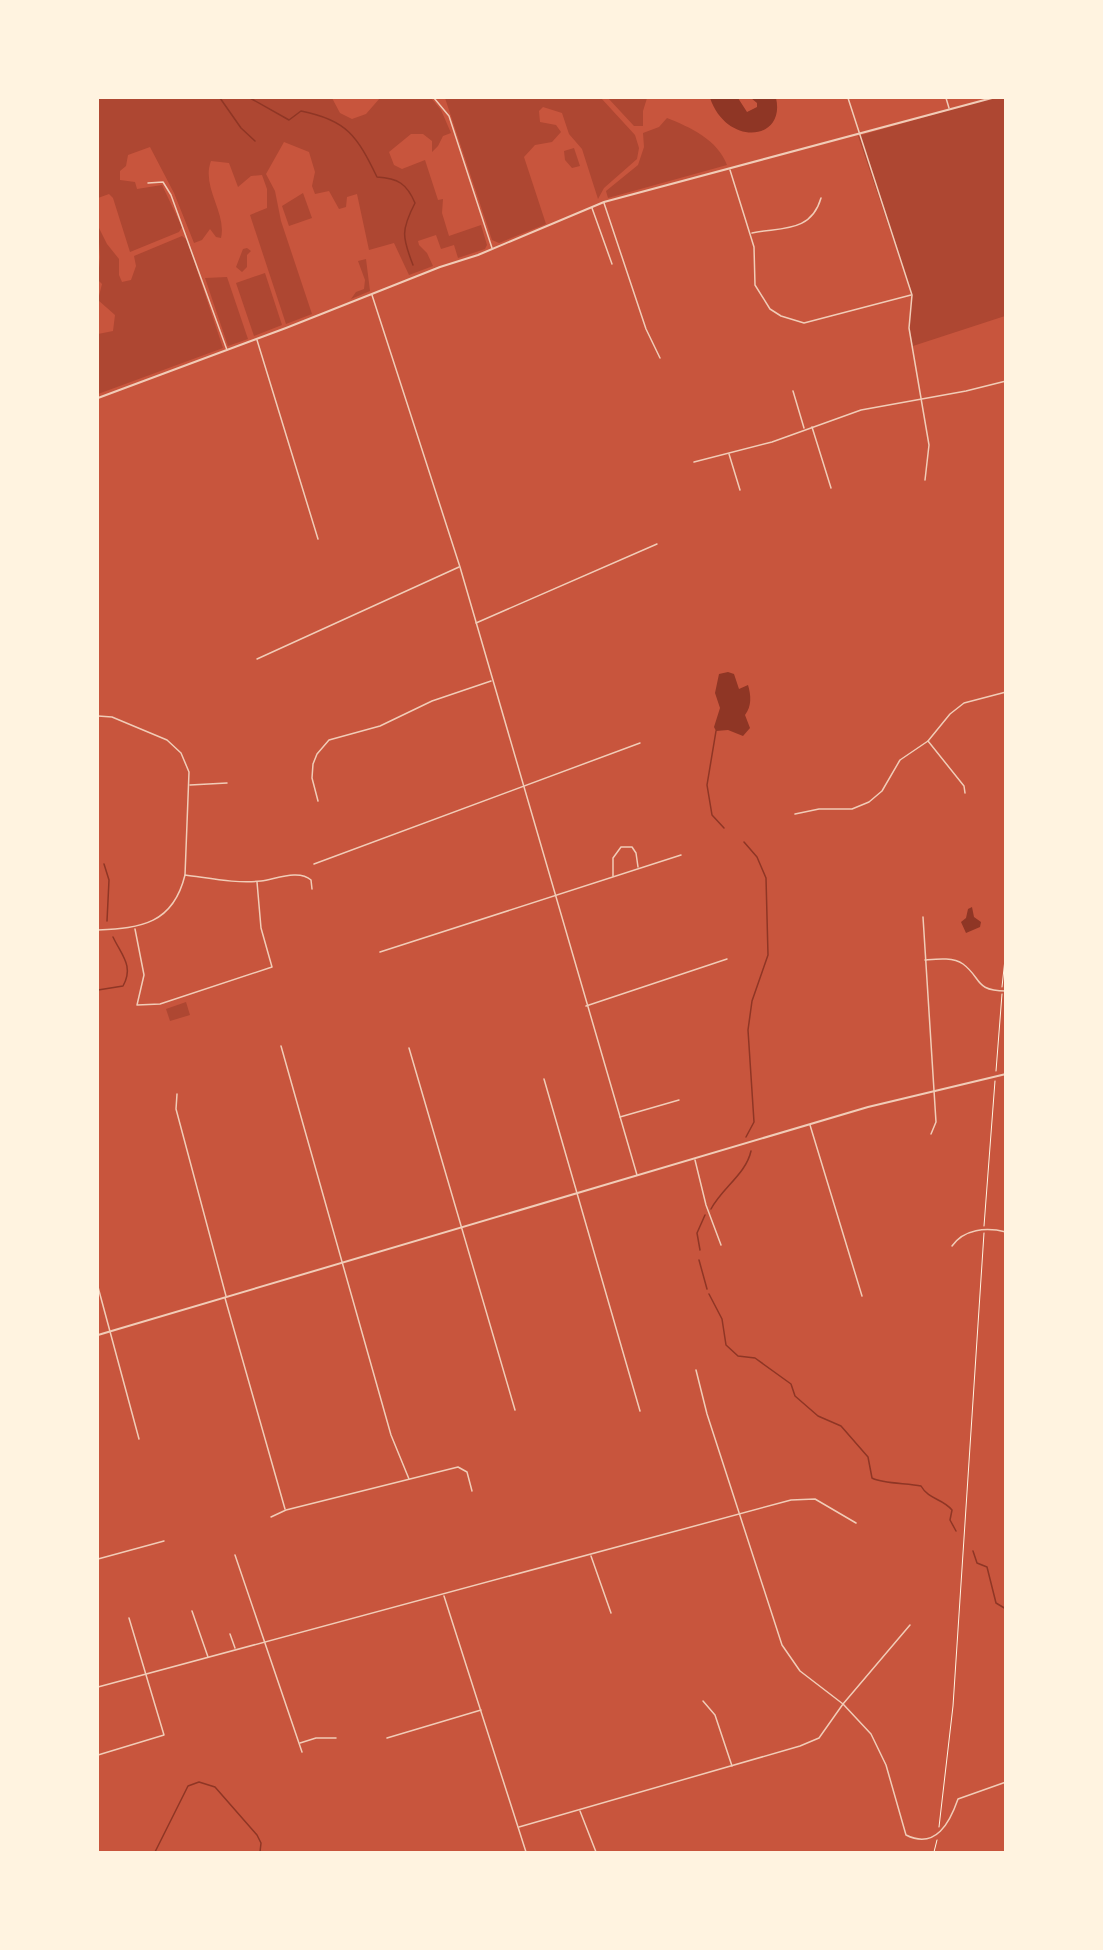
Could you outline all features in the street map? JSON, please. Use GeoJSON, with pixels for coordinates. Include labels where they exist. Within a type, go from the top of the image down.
{"type":"FeatureCollection","features":[{"type":"Feature","properties":{"kind":"street"},"geometry":{"type":"LineString","coordinates":[[434,98],[449,116],[492,249]]}},
{"type":"Feature","properties":{"kind":"street"},"geometry":{"type":"LineString","coordinates":[[848,98],[858,136],[912,295],[909,328],[923,397],[929,445],[925,480]]}},
{"type":"Feature","properties":{"kind":"street"},"geometry":{"type":"LineString","coordinates":[[946,98],[950,109]]}},
{"type":"Feature","properties":{"kind":"street"},"geometry":{"type":"LineString","coordinates":[[98,398],[492,249],[604,202],[858,136],[992,98]]}},
{"type":"Feature","properties":{"kind":"street"},"geometry":{"type":"LineString","coordinates":[[730,169],[756,257],[755,285],[770,309],[792,321],[816,321],[912,295]]}},
{"type":"Feature","properties":{"kind":"street"},"geometry":{"type":"LineString","coordinates":[[148,183],[163,182],[171,195],[227,351]]}},
{"type":"Feature","properties":{"kind":"street"},"geometry":{"type":"LineString","coordinates":[[751,234],[804,224],[818,210],[821,198]]}},
{"type":"Feature","properties":{"kind":"street"},"geometry":{"type":"LineString","coordinates":[[604,202],[646,329],[660,358]]}},
{"type":"Feature","properties":{"kind":"street"},"geometry":{"type":"LineString","coordinates":[[592,207],[612,264]]}},
{"type":"Feature","properties":{"kind":"street"},"geometry":{"type":"LineString","coordinates":[[371,294],[460,567],[637,1175]]}},
{"type":"Feature","properties":{"kind":"street"},"geometry":{"type":"LineString","coordinates":[[257,339],[318,539]]}},
{"type":"Feature","properties":{"kind":"street"},"geometry":{"type":"LineString","coordinates":[[694,462],[772,441],[861,410],[966,391],[1005,381]]}},
{"type":"Feature","properties":{"kind":"street"},"geometry":{"type":"LineString","coordinates":[[793,391],[804,429]]}},
{"type":"Feature","properties":{"kind":"street"},"geometry":{"type":"LineString","coordinates":[[812,426],[831,488]]}},
{"type":"Feature","properties":{"kind":"street"},"geometry":{"type":"LineString","coordinates":[[729,453],[740,490]]}},
{"type":"Feature","properties":{"kind":"street"},"geometry":{"type":"LineString","coordinates":[[476,623],[657,544]]}},
{"type":"Feature","properties":{"kind":"street"},"geometry":{"type":"LineString","coordinates":[[258,659],[460,567]]}},
{"type":"Feature","properties":{"kind":"street"},"geometry":{"type":"LineString","coordinates":[[318,801],[312,778],[313,764],[316,754],[329,740],[380,726],[432,701],[492,681]]}},
{"type":"Feature","properties":{"kind":"street"},"geometry":{"type":"LineString","coordinates":[[795,814],[819,809],[843,810],[863,806],[876,797],[888,783],[900,760],[928,741],[950,714],[964,703],[1005,692]]}},
{"type":"Feature","properties":{"kind":"street"},"geometry":{"type":"LineString","coordinates":[[98,716],[112,717],[175,744],[186,762],[189,785],[185,875],[182,888],[168,909],[150,922],[135,929],[98,930]]}},
{"type":"Feature","properties":{"kind":"street"},"geometry":{"type":"LineString","coordinates":[[928,741],[964,786],[965,793]]}},
{"type":"Feature","properties":{"kind":"street"},"geometry":{"type":"LineString","coordinates":[[314,864],[640,743]]}},
{"type":"Feature","properties":{"kind":"street"},"geometry":{"type":"LineString","coordinates":[[189,785],[227,783]]}},
{"type":"Feature","properties":{"kind":"street"},"geometry":{"type":"LineString","coordinates":[[612,876],[613,858],[621,847],[632,847],[636,853],[638,868]]}},
{"type":"Feature","properties":{"kind":"street"},"geometry":{"type":"LineString","coordinates":[[380,952],[681,855]]}},
{"type":"Feature","properties":{"kind":"street"},"geometry":{"type":"LineString","coordinates":[[185,875],[257,882],[288,875],[301,876],[311,880],[312,890]]}},
{"type":"Feature","properties":{"kind":"street"},"geometry":{"type":"LineString","coordinates":[[135,929],[144,975],[137,1005],[160,1004],[272,967],[261,928],[257,882]]}},
{"type":"Feature","properties":{"kind":"street"},"geometry":{"type":"LineString","coordinates":[[923,917],[936,1122],[931,1134]]}},
{"type":"Feature","properties":{"kind":"street"},"geometry":{"type":"LineString","coordinates":[[586,1006],[728,959]]}},
{"type":"Feature","properties":{"kind":"street"},"geometry":{"type":"LineString","coordinates":[[925,960],[954,960],[964,965],[983,987],[1004,991]]}},
{"type":"Feature","properties":{"kind":"street"},"geometry":{"type":"LineString","coordinates":[[280,1046],[391,1435],[410,1479]]}},
{"type":"Feature","properties":{"kind":"street"},"geometry":{"type":"LineString","coordinates":[[409,1048],[515,1410]]}},
{"type":"Feature","properties":{"kind":"street"},"geometry":{"type":"LineString","coordinates":[[98,1335],[810,1125],[1005,1074]]}},
{"type":"Feature","properties":{"kind":"street"},"geometry":{"type":"LineString","coordinates":[[544,1079],[640,1411]]}},
{"type":"Feature","properties":{"kind":"street"},"geometry":{"type":"LineString","coordinates":[[177,1094],[176,1109],[225,1297],[286,1510]]}},
{"type":"Feature","properties":{"kind":"street"},"geometry":{"type":"LineString","coordinates":[[619,1117],[679,1100]]}},
{"type":"Feature","properties":{"kind":"street"},"geometry":{"type":"LineString","coordinates":[[810,1125],[862,1296]]}},
{"type":"Feature","properties":{"kind":"street"},"geometry":{"type":"LineString","coordinates":[[695,1159],[706,1205],[721,1245]]}},
{"type":"Feature","properties":{"kind":"street"},"geometry":{"type":"LineString","coordinates":[[952,1246],[964,1234],[984,1230],[1005,1232]]}},
{"type":"Feature","properties":{"kind":"street"},"geometry":{"type":"LineString","coordinates":[[98,1287],[139,1439]]}},
{"type":"Feature","properties":{"kind":"street"},"geometry":{"type":"LineString","coordinates":[[696,1370],[707,1414],[782,1645],[800,1671],[843,1704],[871,1734],[886,1765],[906,1835],[913,1839],[938,1834],[945,1829],[958,1799],[1005,1782]]}},
{"type":"Feature","properties":{"kind":"street"},"geometry":{"type":"LineString","coordinates":[[271,1517],[286,1510],[462,1468],[472,1491]]}},
{"type":"Feature","properties":{"kind":"street"},"geometry":{"type":"LineString","coordinates":[[98,1687],[791,1500],[815,1499],[856,1523]]}},
{"type":"Feature","properties":{"kind":"street"},"geometry":{"type":"LineString","coordinates":[[98,1559],[164,1541]]}},
{"type":"Feature","properties":{"kind":"street"},"geometry":{"type":"LineString","coordinates":[[590,1555],[611,1613]]}},
{"type":"Feature","properties":{"kind":"street"},"geometry":{"type":"LineString","coordinates":[[235,1556],[302,1752]]}},
{"type":"Feature","properties":{"kind":"street"},"geometry":{"type":"LineString","coordinates":[[443,1595],[526,1852]]}},
{"type":"Feature","properties":{"kind":"street"},"geometry":{"type":"LineString","coordinates":[[192,1611],[208,1658]]}},
{"type":"Feature","properties":{"kind":"street"},"geometry":{"type":"LineString","coordinates":[[98,1755],[164,1735],[129,1618]]}},
{"type":"Feature","properties":{"kind":"street"},"geometry":{"type":"LineString","coordinates":[[519,1827],[801,1746],[819,1738],[843,1704],[910,1625]]}},
{"type":"Feature","properties":{"kind":"street"},"geometry":{"type":"LineString","coordinates":[[230,1634],[235,1649]]}},
{"type":"Feature","properties":{"kind":"street"},"geometry":{"type":"LineString","coordinates":[[703,1701],[715,1715],[732,1766]]}},
{"type":"Feature","properties":{"kind":"street"},"geometry":{"type":"LineString","coordinates":[[387,1738],[481,1710]]}},
{"type":"Feature","properties":{"kind":"street"},"geometry":{"type":"LineString","coordinates":[[299,1743],[316,1738],[336,1738]]}},
{"type":"Feature","properties":{"kind":"street"},"geometry":{"type":"LineString","coordinates":[[579,1810],[596,1852]]}},
{"type":"Feature","properties":{"kind":"path"},"geometry":{"type":"LineString","coordinates":[[934,1852],[953,1706],[984,1230],[1004,991],[1005,950]]}},
{"type":"Feature","properties":{"kind":"shaded area"},"geometry":{"type":"Polygon","coordinates":[[[98,98],[332,98],[340,113],[352,119],[366,114],[380,98],[431,98],[441,110],[451,133],[443,136],[432,152],[432,141],[423,134],[411,134],[389,152],[394,165],[402,169],[425,160],[438,200],[443,199],[442,213],[449,236],[481,225],[487,245],[485,249],[458,258],[454,245],[441,249],[436,235],[418,241],[433,266],[409,275],[394,243],[369,250],[357,194],[347,197],[346,207],[339,209],[329,191],[315,194],[312,186],[315,172],[309,152],[284,142],[266,174],[275,191],[281,221],[312,314],[286,324],[250,215],[267,208],[267,189],[262,175],[251,176],[238,187],[229,163],[211,161],[209,180],[221,219],[221,238],[216,237],[210,229],[202,240],[194,243],[174,193],[150,147],[128,155],[126,166],[120,171],[120,180],[135,182],[137,189],[162,185],[182,227],[179,232],[130,252],[113,198],[109,194],[98,198],[98,98]]]}},
{"type":"Feature","properties":{"kind":"shaded area"},"geometry":{"type":"Polygon","coordinates":[[[445,98],[601,98],[635,135],[639,148],[637,159],[604,188],[598,199],[582,149],[569,134],[562,113],[543,107],[539,111],[540,122],[556,125],[561,132],[552,142],[535,145],[524,157],[546,224],[499,243],[492,240],[445,98]]]}},
{"type":"Feature","properties":{"kind":"shaded area"},"geometry":{"type":"Polygon","coordinates":[[[608,98],[647,98],[643,111],[643,126],[634,126],[608,98]]]}},
{"type":"Feature","properties":{"kind":"shaded area"},"geometry":{"type":"Polygon","coordinates":[[[710,98],[738,98],[747,112],[757,107],[757,103],[751,98],[776,98],[777,112],[772,123],[764,130],[741,131],[729,125],[718,114],[710,98]]]}},
{"type":"Feature","properties":{"kind":"shaded area"},"geometry":{"type":"Polygon","coordinates":[[[992,98],[1005,98],[1005,316],[913,346],[909,328],[912,295],[858,136],[992,98]]]}},
{"type":"Feature","properties":{"kind":"shaded area"},"geometry":{"type":"Polygon","coordinates":[[[667,118],[694,130],[710,142],[723,156],[727,165],[608,198],[606,191],[638,165],[644,147],[643,133],[659,127],[667,118]]]}},
{"type":"Feature","properties":{"kind":"shaded area"},"geometry":{"type":"Polygon","coordinates":[[[574,148],[580,166],[572,168],[565,160],[564,151],[574,148]]]}},
{"type":"Feature","properties":{"kind":"shaded area"},"geometry":{"type":"Polygon","coordinates":[[[303,193],[312,218],[289,226],[282,206],[303,193]]]}},
{"type":"Feature","properties":{"kind":"shaded area"},"geometry":{"type":"Polygon","coordinates":[[[98,226],[107,244],[119,259],[119,275],[122,282],[131,280],[136,266],[134,256],[182,236],[187,240],[223,348],[98,394],[98,334],[113,331],[115,315],[98,300],[102,284],[98,280],[100,257],[98,226]]]}},
{"type":"Feature","properties":{"kind":"shaded area"},"geometry":{"type":"Polygon","coordinates":[[[247,248],[251,251],[247,255],[247,267],[242,272],[236,267],[243,249],[247,248]]]}},
{"type":"Feature","properties":{"kind":"shaded area"},"geometry":{"type":"Polygon","coordinates":[[[366,259],[370,291],[351,299],[356,292],[364,289],[365,280],[358,261],[366,259]]]}},
{"type":"Feature","properties":{"kind":"shaded area"},"geometry":{"type":"Polygon","coordinates":[[[265,273],[282,325],[254,336],[236,283],[265,273]]]}},
{"type":"Feature","properties":{"kind":"shaded area"},"geometry":{"type":"Polygon","coordinates":[[[227,277],[248,339],[228,346],[205,278],[227,277]]]}},
{"type":"Feature","properties":{"kind":"shaded area"},"geometry":{"type":"Polygon","coordinates":[[[728,672],[734,674],[739,689],[748,685],[749,689],[750,704],[745,715],[750,728],[743,736],[728,730],[716,731],[714,727],[720,708],[715,693],[719,674],[728,672]]]}},
{"type":"Feature","properties":{"kind":"shaded area"},"geometry":{"type":"Polygon","coordinates":[[[972,907],[974,917],[981,922],[980,927],[966,933],[961,922],[966,918],[968,909],[972,907]]]}},
{"type":"Feature","properties":{"kind":"shaded area"},"geometry":{"type":"Polygon","coordinates":[[[186,1002],[190,1015],[170,1021],[166,1009],[186,1002]]]}},
{"type":"Feature","properties":{"kind":"waterway"},"geometry":{"type":"LineString","coordinates":[[220,98],[241,128],[255,141]]}},
{"type":"Feature","properties":{"kind":"waterway"},"geometry":{"type":"LineString","coordinates":[[250,98],[289,120],[301,111],[329,119],[340,125],[356,140],[377,177],[401,183],[409,191],[415,203],[405,227],[405,240],[413,265]]}},
{"type":"Feature","properties":{"kind":"waterway"},"geometry":{"type":"LineString","coordinates":[[716,731],[707,785],[712,815],[724,828]]}},
{"type":"Feature","properties":{"kind":"waterway"},"geometry":{"type":"LineString","coordinates":[[744,842],[757,857],[766,878],[768,955],[752,1001],[748,1030],[754,1122],[746,1137]]}},
{"type":"Feature","properties":{"kind":"waterway"},"geometry":{"type":"LineString","coordinates":[[104,864],[109,880],[107,921]]}},
{"type":"Feature","properties":{"kind":"waterway"},"geometry":{"type":"LineString","coordinates":[[98,990],[123,986],[126,979],[126,961],[113,937]]}},
{"type":"Feature","properties":{"kind":"waterway"},"geometry":{"type":"LineString","coordinates":[[711,1209],[744,1167],[751,1151]]}},
{"type":"Feature","properties":{"kind":"waterway"},"geometry":{"type":"LineString","coordinates":[[700,1250],[697,1233],[705,1215]]}},
{"type":"Feature","properties":{"kind":"waterway"},"geometry":{"type":"LineString","coordinates":[[699,1260],[707,1289]]}},
{"type":"Feature","properties":{"kind":"waterway"},"geometry":{"type":"LineString","coordinates":[[709,1294],[722,1319],[726,1345],[738,1356],[755,1358],[791,1384],[795,1396],[818,1416],[841,1426],[868,1457],[872,1478],[921,1486],[928,1494],[948,1506],[952,1510],[950,1520],[956,1531]]}},
{"type":"Feature","properties":{"kind":"waterway"},"geometry":{"type":"LineString","coordinates":[[973,1551],[977,1563],[987,1567],[996,1603],[1006,1609]]}},
{"type":"Feature","properties":{"kind":"waterway"},"geometry":{"type":"LineString","coordinates":[[155,1852],[188,1786],[199,1782],[215,1787],[257,1835],[261,1843],[260,1852]]}}]}
